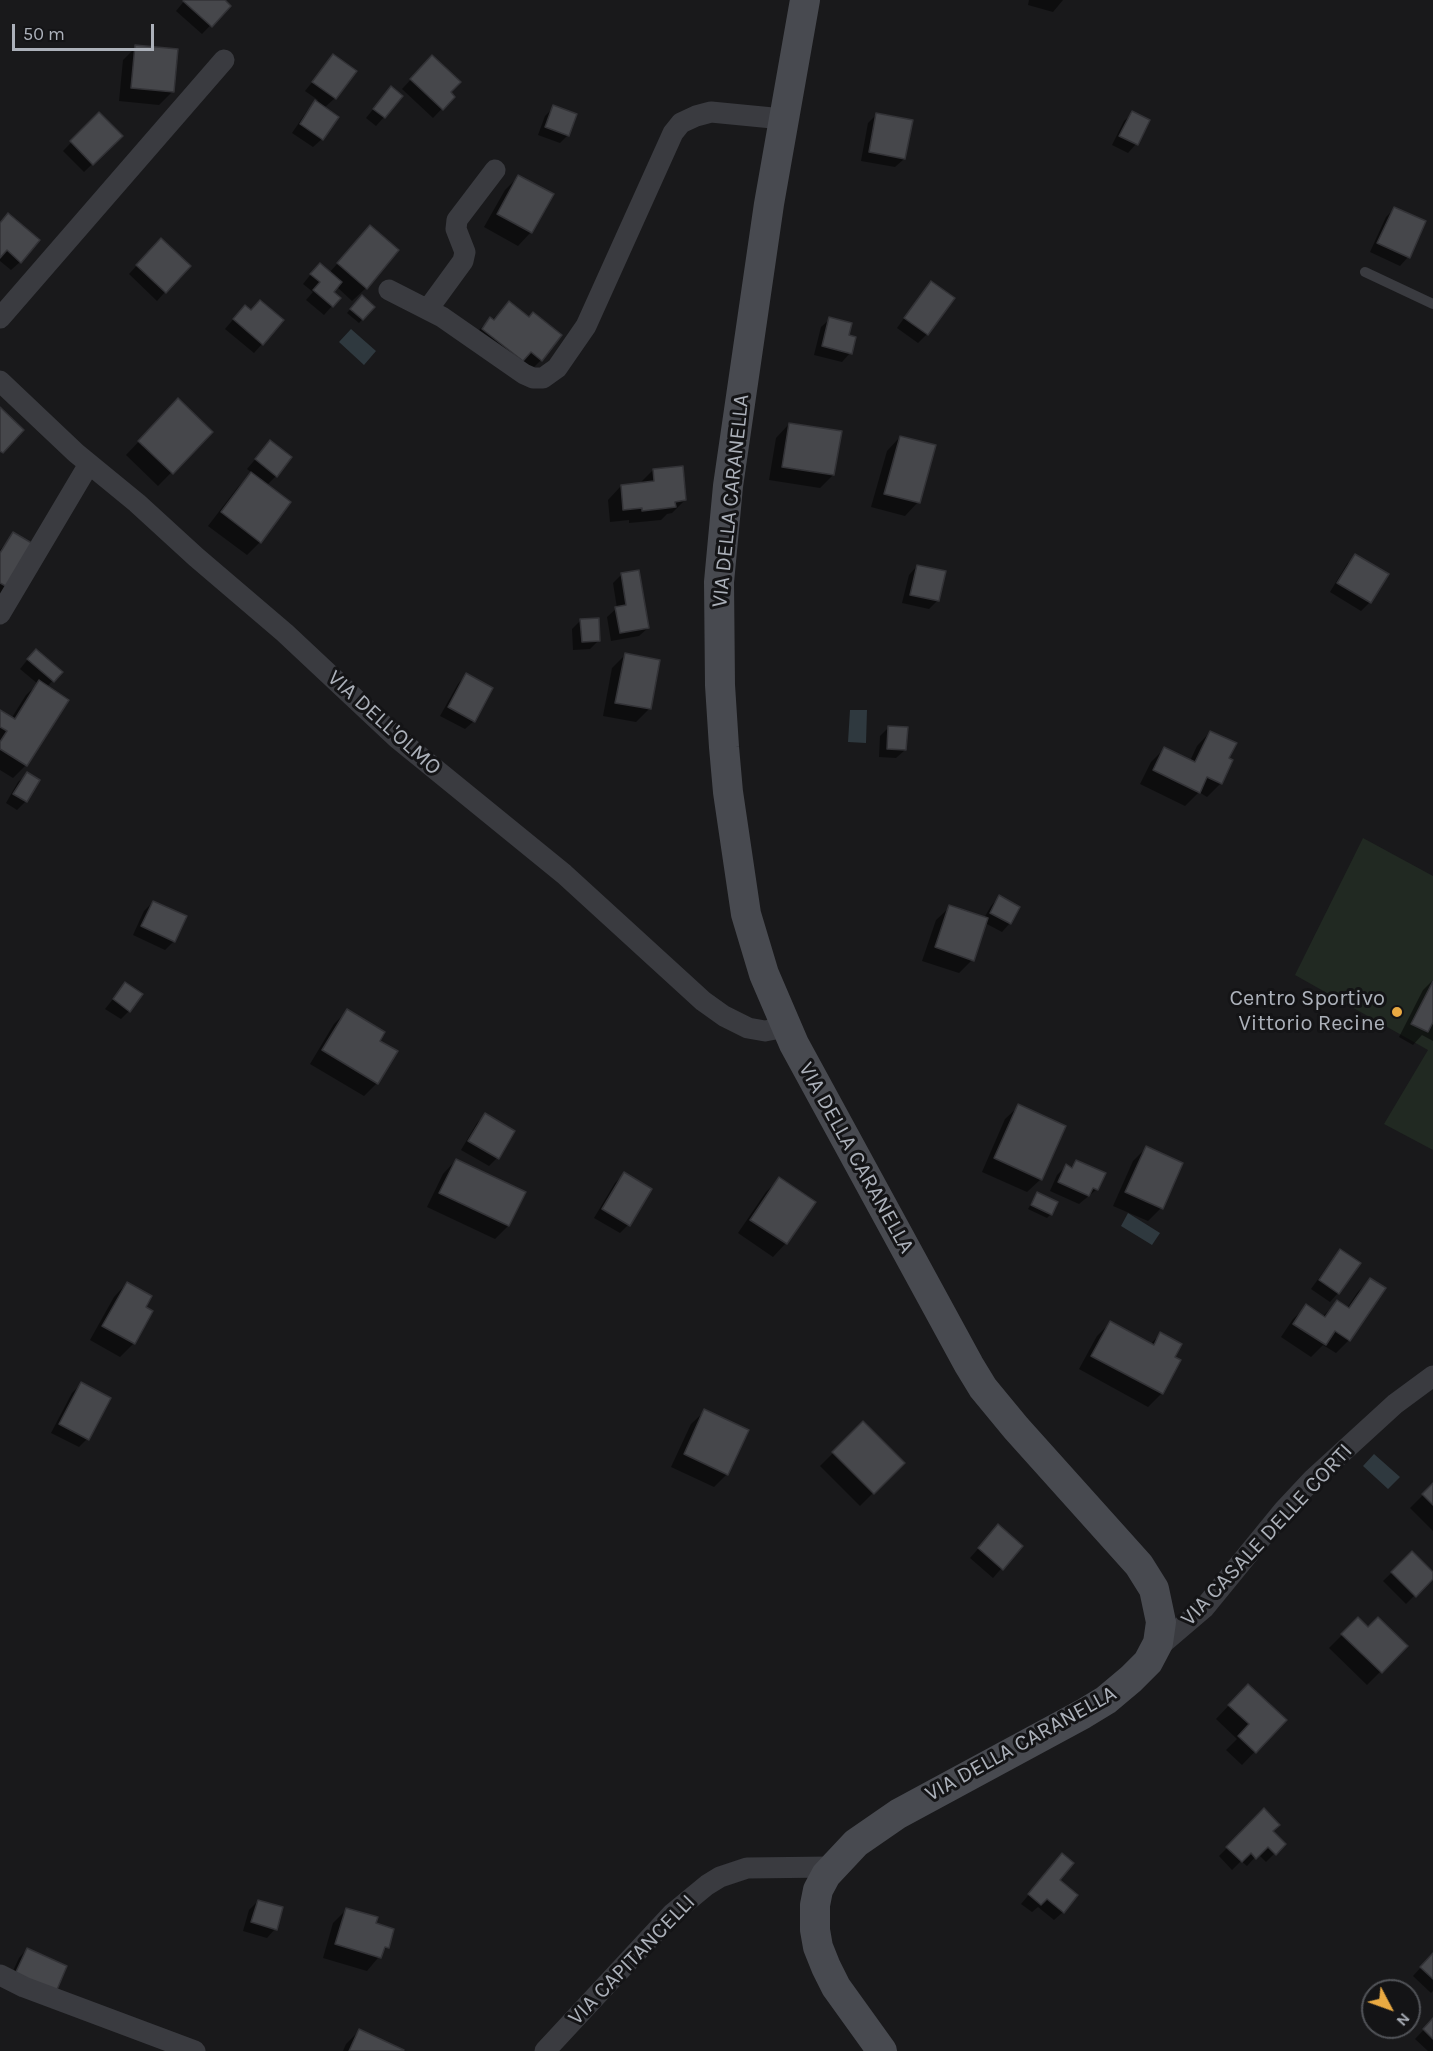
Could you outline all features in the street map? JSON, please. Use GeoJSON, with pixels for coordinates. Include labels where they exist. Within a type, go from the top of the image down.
{"type":"FeatureCollection","features":[{"type":"Feature","properties":{"kind":"main road","name":"VIA DELLA CARANELLA"},"geometry":{"type":"LineString","coordinates":[[805,0],[783,119],[724,518],[719,582],[718,641],[725,769],[742,889],[756,951],[786,1027],[975,1376],[1016,1428],[1124,1547],[1149,1581],[1157,1597],[1161,1622],[1156,1649],[1137,1674],[1106,1700],[909,1807],[856,1843],[831,1867],[818,1890],[815,1905],[818,1947],[825,1967],[836,1987],[882,2051]]}},
{"type":"Feature","properties":{"kind":"street"},"geometry":{"type":"LineString","coordinates":[[0,318],[224,60]]}},
{"type":"Feature","properties":{"kind":"street"},"geometry":{"type":"LineString","coordinates":[[389,290],[428,309],[524,374],[538,379],[548,375],[560,364],[586,326],[673,133],[681,123],[711,112],[783,119]]}},
{"type":"Feature","properties":{"kind":"street"},"geometry":{"type":"LineString","coordinates":[[428,309],[464,261],[465,252],[456,229],[457,220],[495,170]]}},
{"type":"Feature","properties":{"kind":"street","name":"VIA DELL'OLMO"},"geometry":{"type":"LineString","coordinates":[[0,381],[89,464],[274,623],[411,750],[588,896],[703,1001],[724,1016],[753,1030],[765,1031],[786,1027]]}},
{"type":"Feature","properties":{"kind":"street"},"geometry":{"type":"LineString","coordinates":[[0,614],[89,464]]}},
{"type":"Feature","properties":{"kind":"street","name":"VIA CASALE DELLE CORTI"},"geometry":{"type":"LineString","coordinates":[[1156,1649],[1188,1624],[1212,1600],[1264,1534],[1313,1479],[1395,1404],[1433,1376]]}},
{"type":"Feature","properties":{"kind":"street","name":"VIA CAPITANCELLI"},"geometry":{"type":"LineString","coordinates":[[545,2051],[673,1913],[707,1885],[720,1877],[747,1868],[831,1867]]}},
{"type":"Feature","properties":{"kind":"street"},"geometry":{"type":"LineString","coordinates":[[0,1975],[195,2051]]}},
{"type":"Feature","properties":{"kind":"lane"},"geometry":{"type":"LineString","coordinates":[[1365,272],[1433,304]]}},
{"type":"Feature","properties":{"kind":"shaded area"},"geometry":{"type":"Polygon","coordinates":[[[351,329],[376,351],[364,365],[339,342],[351,329]]]}},
{"type":"Feature","properties":{"kind":"shaded area"},"geometry":{"type":"Polygon","coordinates":[[[850,710],[867,710],[866,743],[848,742],[850,710]]]}},
{"type":"Feature","properties":{"kind":"shaded area","name":"Centro Sportivo Vittorio Recine"},"geometry":{"type":"Polygon","coordinates":[[[1363,838],[1433,876],[1433,1150],[1384,1124],[1428,1050],[1295,975],[1363,838]]]}},
{"type":"Feature","properties":{"kind":"shaded area"},"geometry":{"type":"Polygon","coordinates":[[[1128,1213],[1160,1233],[1152,1245],[1121,1226],[1128,1213]]]}},
{"type":"Feature","properties":{"kind":"shaded area"},"geometry":{"type":"Polygon","coordinates":[[[1374,1454],[1400,1477],[1388,1489],[1363,1466],[1374,1454]]]}},
{"type":"Feature","properties":{"kind":"building"},"geometry":{"type":"Polygon","coordinates":[[[184,0],[225,0],[231,6],[212,27],[184,0]]]}},
{"type":"Feature","properties":{"kind":"building"},"geometry":{"type":"Polygon","coordinates":[[[135,45],[178,49],[174,92],[131,88],[135,45]]]}},
{"type":"Feature","properties":{"kind":"building"},"geometry":{"type":"Polygon","coordinates":[[[333,54],[357,71],[336,99],[312,82],[333,54]]]}},
{"type":"Feature","properties":{"kind":"building"},"geometry":{"type":"Polygon","coordinates":[[[432,55],[461,82],[451,92],[455,97],[443,110],[410,79],[432,55]]]}},
{"type":"Feature","properties":{"kind":"building"},"geometry":{"type":"Polygon","coordinates":[[[391,86],[403,96],[385,118],[373,109],[391,86]]]}},
{"type":"Feature","properties":{"kind":"building"},"geometry":{"type":"Polygon","coordinates":[[[315,100],[339,117],[323,140],[300,124],[315,100]]]}},
{"type":"Feature","properties":{"kind":"building"},"geometry":{"type":"Polygon","coordinates":[[[553,105],[577,114],[569,136],[545,127],[553,105]]]}},
{"type":"Feature","properties":{"kind":"building"},"geometry":{"type":"Polygon","coordinates":[[[1132,111],[1150,120],[1138,145],[1119,136],[1132,111]]]}},
{"type":"Feature","properties":{"kind":"building"},"geometry":{"type":"Polygon","coordinates":[[[99,112],[123,136],[93,165],[70,141],[99,112]]]}},
{"type":"Feature","properties":{"kind":"building"},"geometry":{"type":"Polygon","coordinates":[[[876,113],[913,120],[905,159],[869,152],[876,113]]]}},
{"type":"Feature","properties":{"kind":"building"},"geometry":{"type":"Polygon","coordinates":[[[518,175],[554,194],[532,233],[497,214],[518,175]]]}},
{"type":"Feature","properties":{"kind":"building"},"geometry":{"type":"Polygon","coordinates":[[[1394,207],[1426,221],[1410,258],[1377,243],[1394,207]]]}},
{"type":"Feature","properties":{"kind":"building"},"geometry":{"type":"Polygon","coordinates":[[[8,213],[40,240],[21,263],[7,250],[0,258],[0,223],[8,213]]]}},
{"type":"Feature","properties":{"kind":"building"},"geometry":{"type":"Polygon","coordinates":[[[370,225],[399,250],[367,289],[337,263],[370,225]]]}},
{"type":"Feature","properties":{"kind":"building"},"geometry":{"type":"Polygon","coordinates":[[[161,238],[191,266],[166,293],[136,265],[161,238]]]}},
{"type":"Feature","properties":{"kind":"building"},"geometry":{"type":"Polygon","coordinates":[[[320,263],[342,282],[334,292],[341,298],[333,307],[313,290],[320,282],[310,274],[320,263]]]}},
{"type":"Feature","properties":{"kind":"building"},"geometry":{"type":"Polygon","coordinates":[[[931,281],[955,298],[928,335],[904,318],[931,281]]]}},
{"type":"Feature","properties":{"kind":"building"},"geometry":{"type":"Polygon","coordinates":[[[362,295],[375,307],[363,320],[350,309],[362,295]]]}},
{"type":"Feature","properties":{"kind":"building"},"geometry":{"type":"Polygon","coordinates":[[[260,300],[284,320],[263,345],[233,319],[245,305],[251,310],[260,300]]]}},
{"type":"Feature","properties":{"kind":"building"},"geometry":{"type":"Polygon","coordinates":[[[509,301],[529,317],[533,312],[562,335],[542,361],[531,352],[523,361],[482,329],[490,317],[494,320],[509,301]]]}},
{"type":"Feature","properties":{"kind":"building"},"geometry":{"type":"Polygon","coordinates":[[[829,317],[852,323],[849,335],[856,337],[852,354],[822,346],[829,317]]]}},
{"type":"Feature","properties":{"kind":"building"},"geometry":{"type":"Polygon","coordinates":[[[178,398],[213,432],[173,474],[138,441],[178,398]]]}},
{"type":"Feature","properties":{"kind":"building"},"geometry":{"type":"Polygon","coordinates":[[[0,407],[24,430],[3,453],[0,451],[0,407]]]}},
{"type":"Feature","properties":{"kind":"building"},"geometry":{"type":"Polygon","coordinates":[[[789,423],[842,431],[834,475],[782,467],[789,423]]]}},
{"type":"Feature","properties":{"kind":"building"},"geometry":{"type":"Polygon","coordinates":[[[900,436],[936,445],[920,503],[884,494],[900,436]]]}},
{"type":"Feature","properties":{"kind":"building"},"geometry":{"type":"Polygon","coordinates":[[[270,440],[292,457],[277,477],[255,459],[270,440]]]}},
{"type":"Feature","properties":{"kind":"building"},"geometry":{"type":"Polygon","coordinates":[[[683,466],[686,500],[675,502],[676,507],[642,511],[642,508],[623,510],[621,485],[654,481],[653,469],[683,466]]]}},
{"type":"Feature","properties":{"kind":"building"},"geometry":{"type":"Polygon","coordinates":[[[251,472],[291,502],[261,543],[221,512],[251,472]]]}},
{"type":"Feature","properties":{"kind":"building"},"geometry":{"type":"Polygon","coordinates":[[[13,532],[35,545],[9,588],[0,583],[0,553],[13,532]]]}},
{"type":"Feature","properties":{"kind":"building"},"geometry":{"type":"Polygon","coordinates":[[[1355,554],[1389,574],[1371,603],[1337,583],[1355,554]]]}},
{"type":"Feature","properties":{"kind":"building"},"geometry":{"type":"Polygon","coordinates":[[[917,565],[946,571],[939,601],[910,595],[917,565]]]}},
{"type":"Feature","properties":{"kind":"building"},"geometry":{"type":"Polygon","coordinates":[[[639,570],[649,628],[620,633],[615,607],[626,605],[621,573],[639,570]]]}},
{"type":"Feature","properties":{"kind":"building"},"geometry":{"type":"Polygon","coordinates":[[[599,618],[600,641],[582,642],[580,619],[599,618]]]}},
{"type":"Feature","properties":{"kind":"building"},"geometry":{"type":"Polygon","coordinates":[[[36,649],[63,672],[54,682],[27,659],[36,649]]]}},
{"type":"Feature","properties":{"kind":"building"},"geometry":{"type":"Polygon","coordinates":[[[625,653],[660,660],[651,709],[615,703],[625,653]]]}},
{"type":"Feature","properties":{"kind":"building"},"geometry":{"type":"Polygon","coordinates":[[[466,673],[493,688],[475,722],[448,707],[466,673]]]}},
{"type":"Feature","properties":{"kind":"building"},"geometry":{"type":"Polygon","coordinates":[[[39,680],[69,700],[27,766],[0,749],[0,742],[7,731],[0,727],[0,710],[15,719],[39,680]]]}},
{"type":"Feature","properties":{"kind":"building"},"geometry":{"type":"Polygon","coordinates":[[[888,726],[908,727],[906,750],[887,749],[888,726]]]}},
{"type":"Feature","properties":{"kind":"building"},"geometry":{"type":"Polygon","coordinates":[[[1210,731],[1237,743],[1229,758],[1233,760],[1222,784],[1207,777],[1200,793],[1153,770],[1164,747],[1195,762],[1210,731]]]}},
{"type":"Feature","properties":{"kind":"building"},"geometry":{"type":"Polygon","coordinates":[[[27,772],[40,780],[27,802],[13,794],[27,772]]]}},
{"type":"Feature","properties":{"kind":"building"},"geometry":{"type":"Polygon","coordinates":[[[999,895],[1020,907],[1011,924],[990,913],[999,895]]]}},
{"type":"Feature","properties":{"kind":"building"},"geometry":{"type":"Polygon","coordinates":[[[153,901],[187,916],[175,942],[141,926],[153,901]]]}},
{"type":"Feature","properties":{"kind":"building"},"geometry":{"type":"Polygon","coordinates":[[[949,905],[988,918],[974,961],[935,947],[949,905]]]}},
{"type":"Feature","properties":{"kind":"building"},"geometry":{"type":"Polygon","coordinates":[[[1433,981],[1433,1022],[1428,1032],[1411,1024],[1433,981]]]}},
{"type":"Feature","properties":{"kind":"building"},"geometry":{"type":"Polygon","coordinates":[[[125,982],[143,994],[130,1012],[113,999],[125,982]]]}},
{"type":"Feature","properties":{"kind":"building"},"geometry":{"type":"Polygon","coordinates":[[[347,1009],[385,1032],[380,1041],[398,1051],[378,1084],[322,1050],[347,1009]]]}},
{"type":"Feature","properties":{"kind":"building"},"geometry":{"type":"Polygon","coordinates":[[[1018,1104],[1066,1126],[1042,1180],[994,1158],[1018,1104]]]}},
{"type":"Feature","properties":{"kind":"building"},"geometry":{"type":"Polygon","coordinates":[[[485,1113],[515,1131],[499,1159],[468,1141],[485,1113]]]}},
{"type":"Feature","properties":{"kind":"building"},"geometry":{"type":"Polygon","coordinates":[[[1146,1146],[1183,1163],[1163,1209],[1125,1192],[1146,1146]]]}},
{"type":"Feature","properties":{"kind":"building"},"geometry":{"type":"Polygon","coordinates":[[[456,1159],[526,1192],[509,1226],[439,1193],[456,1159]]]}},
{"type":"Feature","properties":{"kind":"building"},"geometry":{"type":"Polygon","coordinates":[[[1076,1160],[1106,1173],[1098,1190],[1093,1188],[1089,1196],[1058,1182],[1066,1164],[1072,1168],[1076,1160]]]}},
{"type":"Feature","properties":{"kind":"building"},"geometry":{"type":"Polygon","coordinates":[[[624,1172],[652,1189],[630,1226],[602,1209],[624,1172]]]}},
{"type":"Feature","properties":{"kind":"building"},"geometry":{"type":"Polygon","coordinates":[[[779,1177],[816,1202],[787,1244],[750,1220],[779,1177]]]}},
{"type":"Feature","properties":{"kind":"building"},"geometry":{"type":"Polygon","coordinates":[[[1037,1192],[1058,1202],[1052,1215],[1031,1205],[1037,1192]]]}},
{"type":"Feature","properties":{"kind":"building"},"geometry":{"type":"Polygon","coordinates":[[[1340,1249],[1361,1263],[1339,1294],[1319,1280],[1340,1249]]]}},
{"type":"Feature","properties":{"kind":"building"},"geometry":{"type":"Polygon","coordinates":[[[1370,1278],[1386,1288],[1350,1341],[1335,1331],[1326,1345],[1293,1324],[1306,1304],[1325,1317],[1337,1300],[1349,1308],[1370,1278]]]}},
{"type":"Feature","properties":{"kind":"building"},"geometry":{"type":"Polygon","coordinates":[[[127,1282],[152,1296],[146,1307],[153,1311],[135,1344],[102,1326],[127,1282]]]}},
{"type":"Feature","properties":{"kind":"building"},"geometry":{"type":"Polygon","coordinates":[[[1110,1321],[1154,1345],[1160,1332],[1182,1344],[1175,1357],[1181,1360],[1163,1394],[1091,1356],[1110,1321]]]}},
{"type":"Feature","properties":{"kind":"building"},"geometry":{"type":"Polygon","coordinates":[[[81,1382],[111,1398],[89,1440],[59,1424],[81,1382]]]}},
{"type":"Feature","properties":{"kind":"building"},"geometry":{"type":"Polygon","coordinates":[[[704,1409],[749,1430],[728,1475],[684,1454],[704,1409]]]}},
{"type":"Feature","properties":{"kind":"building"},"geometry":{"type":"Polygon","coordinates":[[[863,1421],[905,1463],[874,1494],[832,1452],[863,1421]]]}},
{"type":"Feature","properties":{"kind":"building"},"geometry":{"type":"Polygon","coordinates":[[[1433,1483],[1433,1505],[1422,1494],[1433,1483]]]}},
{"type":"Feature","properties":{"kind":"building"},"geometry":{"type":"Polygon","coordinates":[[[998,1524],[1023,1546],[1003,1570],[978,1548],[998,1524]]]}},
{"type":"Feature","properties":{"kind":"building"},"geometry":{"type":"Polygon","coordinates":[[[1412,1551],[1433,1572],[1433,1579],[1416,1597],[1391,1572],[1412,1551]]]}},
{"type":"Feature","properties":{"kind":"building"},"geometry":{"type":"Polygon","coordinates":[[[1358,1617],[1368,1627],[1378,1617],[1408,1646],[1382,1673],[1341,1634],[1358,1617]]]}},
{"type":"Feature","properties":{"kind":"building"},"geometry":{"type":"Polygon","coordinates":[[[1248,1684],[1287,1720],[1256,1753],[1238,1736],[1249,1724],[1228,1705],[1248,1684]]]}},
{"type":"Feature","properties":{"kind":"building"},"geometry":{"type":"Polygon","coordinates":[[[1264,1808],[1280,1825],[1273,1831],[1286,1844],[1276,1855],[1268,1847],[1256,1859],[1251,1853],[1242,1862],[1226,1847],[1264,1808]]]}},
{"type":"Feature","properties":{"kind":"building"},"geometry":{"type":"Polygon","coordinates":[[[1062,1853],[1074,1863],[1060,1880],[1078,1895],[1064,1913],[1047,1899],[1041,1905],[1028,1894],[1062,1853]]]}},
{"type":"Feature","properties":{"kind":"building"},"geometry":{"type":"Polygon","coordinates":[[[258,1900],[283,1907],[277,1930],[251,1922],[258,1900]]]}},
{"type":"Feature","properties":{"kind":"building"},"geometry":{"type":"Polygon","coordinates":[[[346,1908],[378,1917],[376,1923],[394,1929],[389,1948],[385,1947],[381,1958],[335,1944],[346,1908]]]}},
{"type":"Feature","properties":{"kind":"building"},"geometry":{"type":"Polygon","coordinates":[[[27,1948],[67,1966],[56,1992],[15,1974],[27,1948]]]}},
{"type":"Feature","properties":{"kind":"building"},"geometry":{"type":"Polygon","coordinates":[[[1433,1953],[1433,1979],[1420,1967],[1433,1953]]]}},
{"type":"Feature","properties":{"kind":"building"},"geometry":{"type":"Polygon","coordinates":[[[1433,2018],[1433,2039],[1423,2029],[1433,2018]]]}},
{"type":"Feature","properties":{"kind":"building"},"geometry":{"type":"Polygon","coordinates":[[[359,2029],[404,2050],[349,2051],[359,2029]]]}},
{"type":"Feature","properties":{"kind":"place","name":"Centro Sportivo Vittorio Recine"},"geometry":{"type":"Point","coordinates":[1397,1012]}}]}
